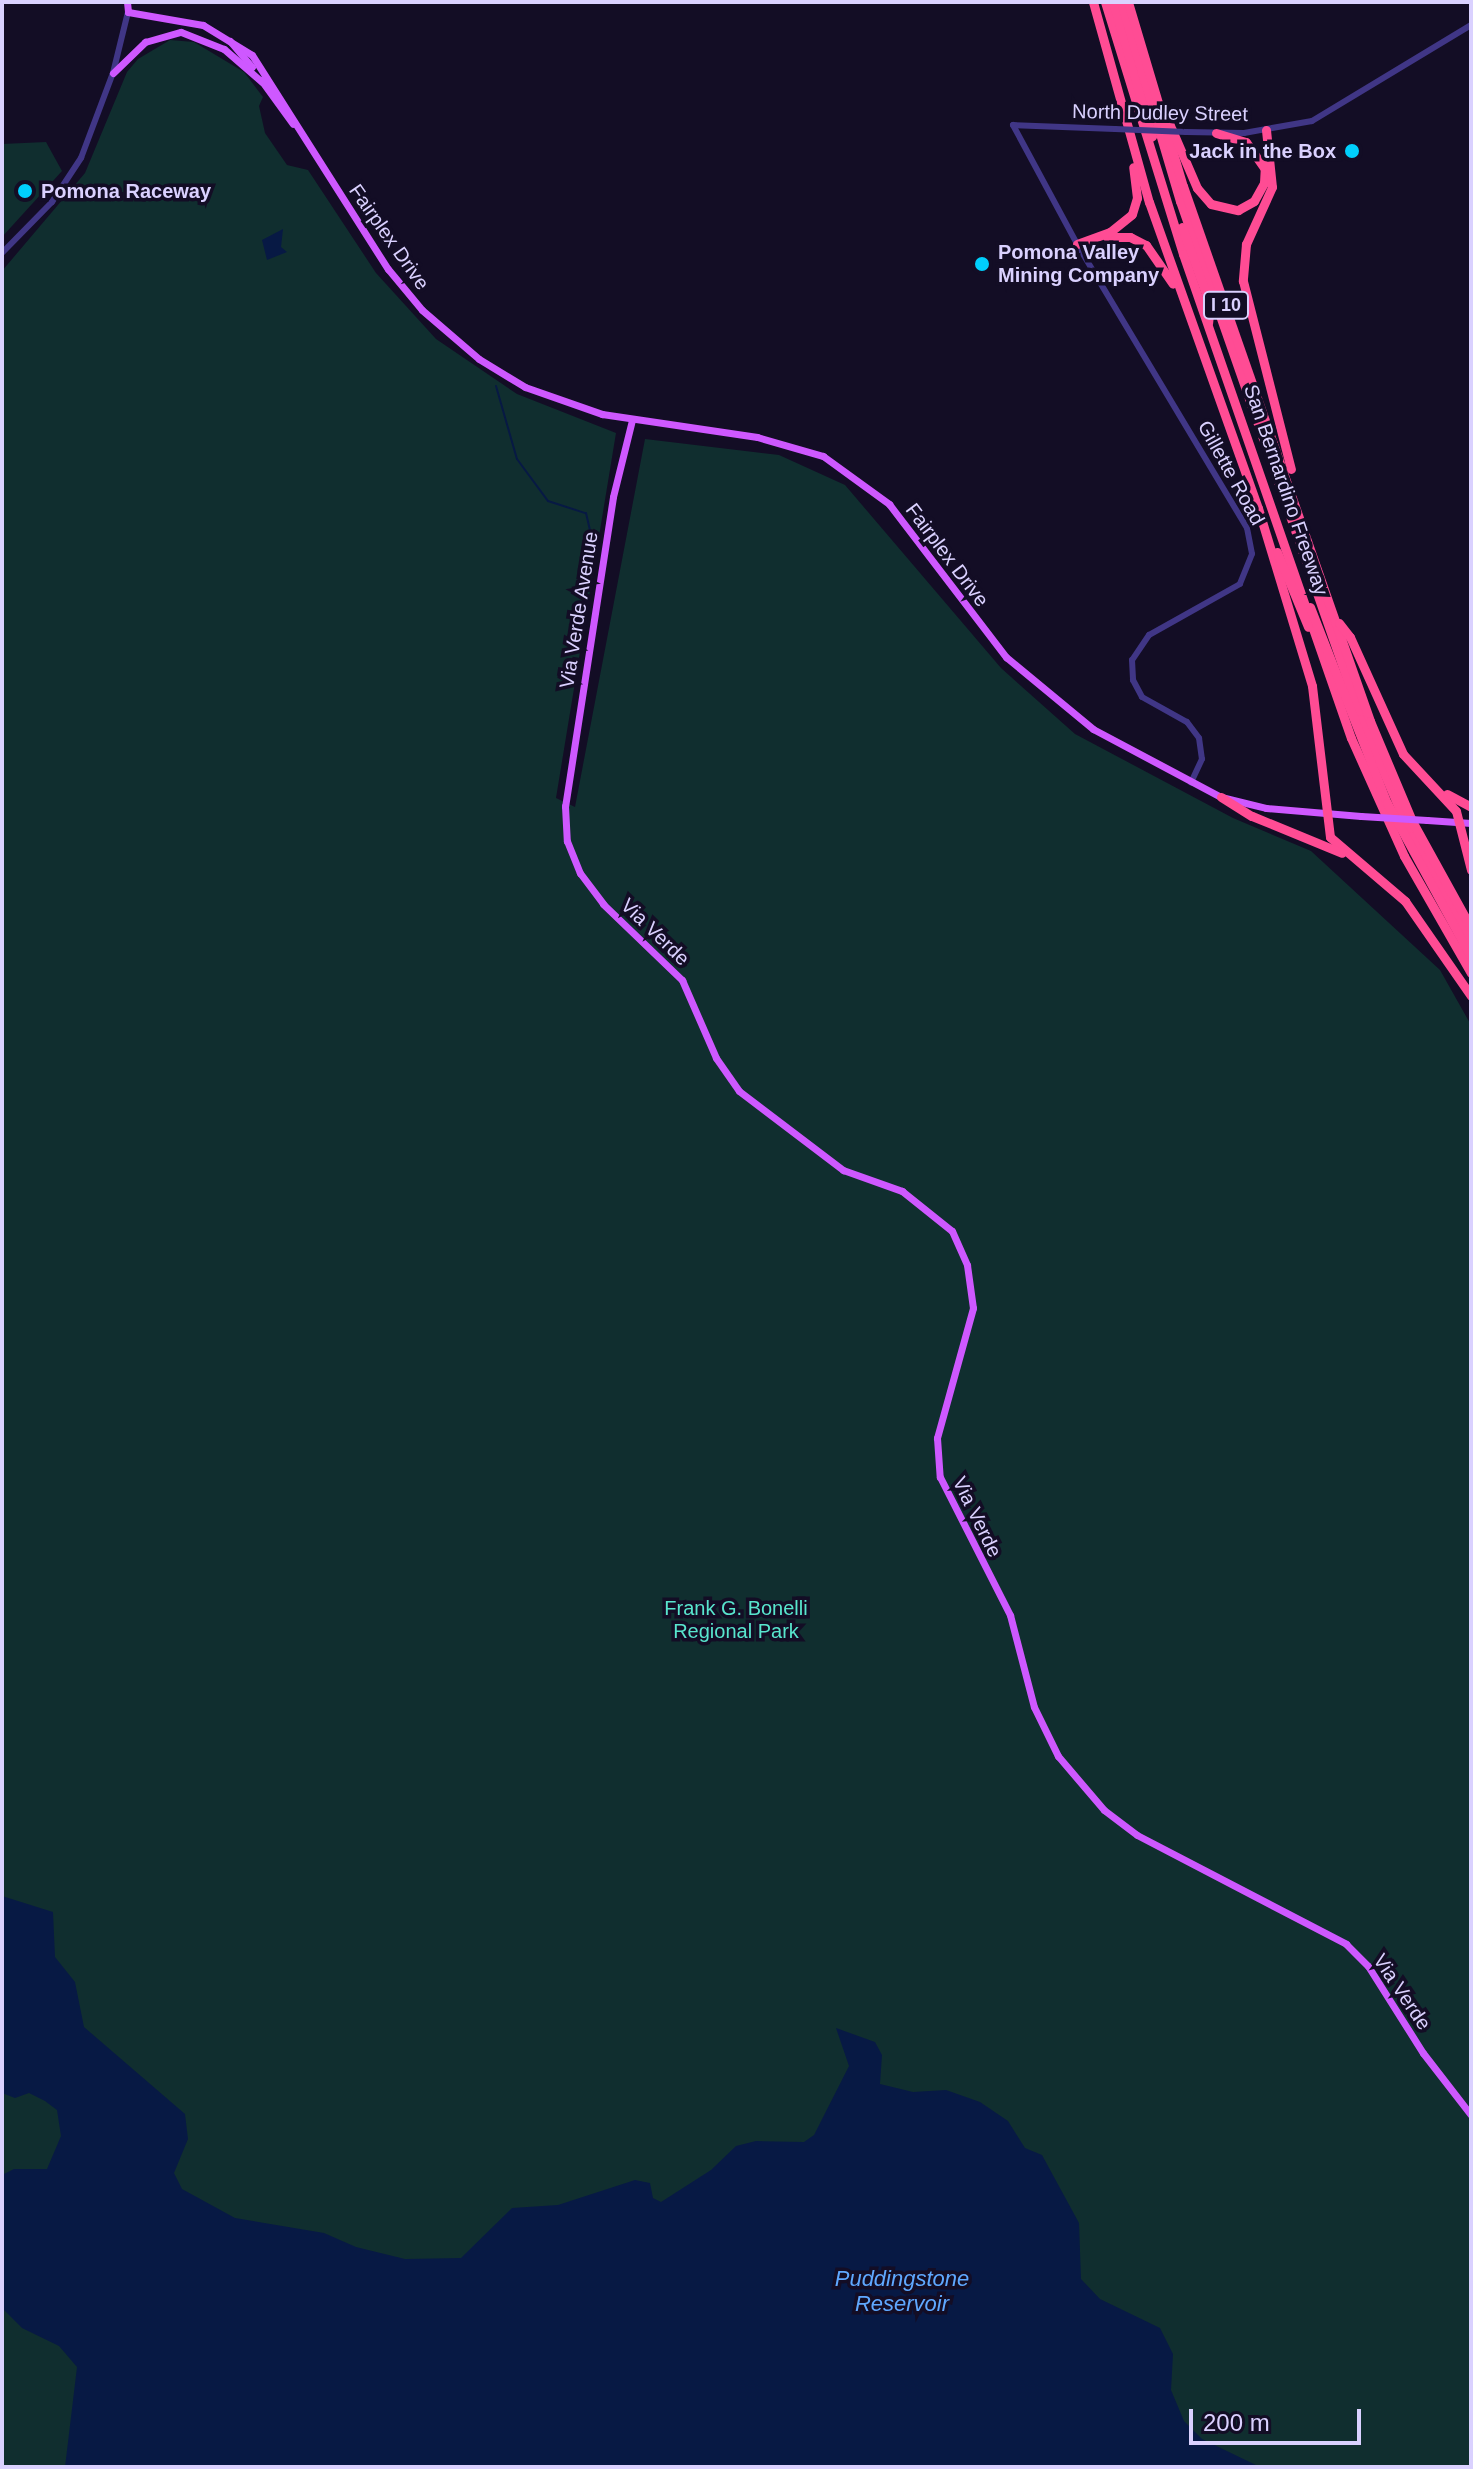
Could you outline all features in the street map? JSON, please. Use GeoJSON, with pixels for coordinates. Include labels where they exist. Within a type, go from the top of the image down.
{"type":"FeatureCollection","features":[{"type":"Feature","properties":{"kind":"highway"},"geometry":{"type":"LineString","coordinates":[[1093,2],[1124,118],[1258,508],[1316,701],[1330,837],[1405,901],[1471,996]]}},
{"type":"Feature","properties":{"kind":"highway","name":"San Bernardino Freeway"},"geometry":{"type":"LineString","coordinates":[[1105,2],[1208,326],[1332,683],[1389,825],[1471,973]]}},
{"type":"Feature","properties":{"kind":"highway"},"geometry":{"type":"LineString","coordinates":[[1113,2],[1210,305],[1208,326]]}},
{"type":"Feature","properties":{"kind":"highway"},"geometry":{"type":"LineString","coordinates":[[1121,2],[1180,201],[1361,719],[1411,836],[1471,942]]}},
{"type":"Feature","properties":{"kind":"highway","name":"San Bernardino Freeway"},"geometry":{"type":"LineString","coordinates":[[1128,2],[1183,186],[1334,617],[1400,794],[1471,928]]}},
{"type":"Feature","properties":{"kind":"highway"},"geometry":{"type":"LineString","coordinates":[[1150,80],[1197,188],[1211,204],[1229,210],[1247,207],[1260,194],[1266,172],[1266,130]]}},
{"type":"Feature","properties":{"kind":"highway"},"geometry":{"type":"LineString","coordinates":[[1077,244],[1119,226],[1135,206],[1124,118]]}},
{"type":"Feature","properties":{"kind":"highway"},"geometry":{"type":"LineString","coordinates":[[1266,130],[1272,187],[1250,231],[1243,281],[1306,530]]}},
{"type":"Feature","properties":{"kind":"highway"},"geometry":{"type":"LineString","coordinates":[[1216,133],[1246,142],[1266,172]]}},
{"type":"Feature","properties":{"kind":"highway"},"geometry":{"type":"LineString","coordinates":[[1077,244],[1112,235],[1146,245],[1161,261],[1192,321]]}},
{"type":"Feature","properties":{"kind":"highway"},"geometry":{"type":"LineString","coordinates":[[1258,508],[1332,683]]}},
{"type":"Feature","properties":{"kind":"highway"},"geometry":{"type":"LineString","coordinates":[[1306,601],[1317,614],[1387,803],[1471,957]]}},
{"type":"Feature","properties":{"kind":"highway"},"geometry":{"type":"LineString","coordinates":[[1334,617],[1350,637],[1403,754],[1440,791],[1458,822],[1471,870]]}},
{"type":"Feature","properties":{"kind":"highway"},"geometry":{"type":"LineString","coordinates":[[1440,791],[1471,807]]}},
{"type":"Feature","properties":{"kind":"highway"},"geometry":{"type":"LineString","coordinates":[[1221,797],[1366,866]]}},
{"type":"Feature","properties":{"kind":"main road"},"geometry":{"type":"LineString","coordinates":[[127,2],[128,12]]}},
{"type":"Feature","properties":{"kind":"main road","name":"Fairplex Drive"},"geometry":{"type":"LineString","coordinates":[[128,12],[182,18],[230,41],[264,70],[294,124],[388,269],[440,328],[525,387],[557,401],[632,420],[780,442],[847,469],[891,507],[978,623],[1031,681],[1093,729],[1221,797],[1266,808],[1471,823]]}},
{"type":"Feature","properties":{"kind":"main road"},"geometry":{"type":"LineString","coordinates":[[113,73],[145,42],[181,32],[224,49],[262,82]]}},
{"type":"Feature","properties":{"kind":"main road","name":"Fairplex Drive"},"geometry":{"type":"LineString","coordinates":[[230,41],[262,82],[284,119],[294,124]]}},
{"type":"Feature","properties":{"kind":"main road","name":"Via Verde Avenue"},"geometry":{"type":"LineString","coordinates":[[565,806],[613,497],[632,420]]}},
{"type":"Feature","properties":{"kind":"main road","name":"Via Verde"},"geometry":{"type":"LineString","coordinates":[[565,806],[567,841],[580,873],[603,904],[682,980],[716,1058],[739,1091],[843,1170],[902,1191],[952,1231],[967,1265],[973,1308],[937,1438],[940,1477],[954,1515],[1010,1615],[1034,1707],[1058,1756],[1104,1810],[1137,1835],[1346,1944],[1368,1966],[1423,2053],[1471,2115]]}},
{"type":"Feature","properties":{"kind":"street"},"geometry":{"type":"LineString","coordinates":[[2,253],[72,174],[113,73],[128,12]]}},
{"type":"Feature","properties":{"kind":"street","name":"North Dudley Street"},"geometry":{"type":"LineString","coordinates":[[1013,125],[1216,133],[1266,130],[1330,113],[1471,25]]}},
{"type":"Feature","properties":{"kind":"street","name":"Gillette Road"},"geometry":{"type":"LineString","coordinates":[[1013,125],[1077,244],[1241,515],[1251,541],[1250,565],[1240,584],[1149,635],[1132,660],[1133,680],[1142,697],[1187,722],[1199,738],[1202,759],[1191,783]]}},
{"type":"Feature","properties":{"kind":"green space","name":"Frank G. Bonelli Regional Park"},"geometry":{"type":"Polygon","coordinates":[[[170,40],[194,42],[244,72],[263,97],[259,106],[265,133],[287,165],[308,170],[376,273],[436,339],[517,394],[616,433],[556,798],[575,807],[645,439],[779,455],[845,485],[1001,668],[1075,734],[1233,818],[1311,851],[1440,970],[1471,1025],[1471,2467],[2,2467],[2,271],[85,173],[127,72],[138,59],[170,40]]]}},
{"type":"Feature","properties":{"kind":"green space","name":"Pomona Raceway"},"geometry":{"type":"Polygon","coordinates":[[[46,142],[62,171],[2,237],[2,144],[46,142]]]}},
{"type":"Feature","properties":{"kind":"water"},"geometry":{"type":"Polygon","coordinates":[[[283,229],[281,247],[287,252],[267,260],[262,240],[283,229]]]}},
{"type":"Feature","properties":{"kind":"water","name":"Puddingstone Reservoir"},"geometry":{"type":"Polygon","coordinates":[[[2,1896],[53,1912],[55,1957],[75,1982],[84,2027],[185,2114],[188,2139],[174,2173],[182,2189],[235,2218],[324,2233],[356,2247],[405,2259],[461,2258],[512,2208],[558,2205],[635,2180],[650,2183],[653,2198],[661,2202],[711,2170],[736,2146],[756,2141],[804,2142],[814,2135],[849,2066],[836,2028],[875,2042],[882,2055],[880,2084],[913,2092],[946,2090],[980,2102],[1008,2121],[1025,2148],[1042,2155],[1079,2223],[1081,2279],[1100,2299],[1160,2328],[1173,2354],[1171,2390],[1184,2421],[1202,2439],[1260,2467],[65,2467],[77,2367],[59,2346],[22,2328],[2,2308],[2,2175],[14,2169],[47,2169],[61,2136],[57,2110],[45,2101],[29,2093],[15,2098],[2,2093],[2,1896]]]}},
{"type":"Feature","properties":{"kind":"waterway"},"geometry":{"type":"LineString","coordinates":[[496,386],[517,459],[548,501],[586,513],[594,548]]}},
{"type":"Feature","properties":{"kind":"place","name":"Jack in the Box"},"geometry":{"type":"Point","coordinates":[1352,151]}},
{"type":"Feature","properties":{"kind":"place","name":"Pomona Raceway"},"geometry":{"type":"Point","coordinates":[25,191]}},
{"type":"Feature","properties":{"kind":"place","name":"Pomona Valley Mining Company"},"geometry":{"type":"Point","coordinates":[982,264]}}]}
